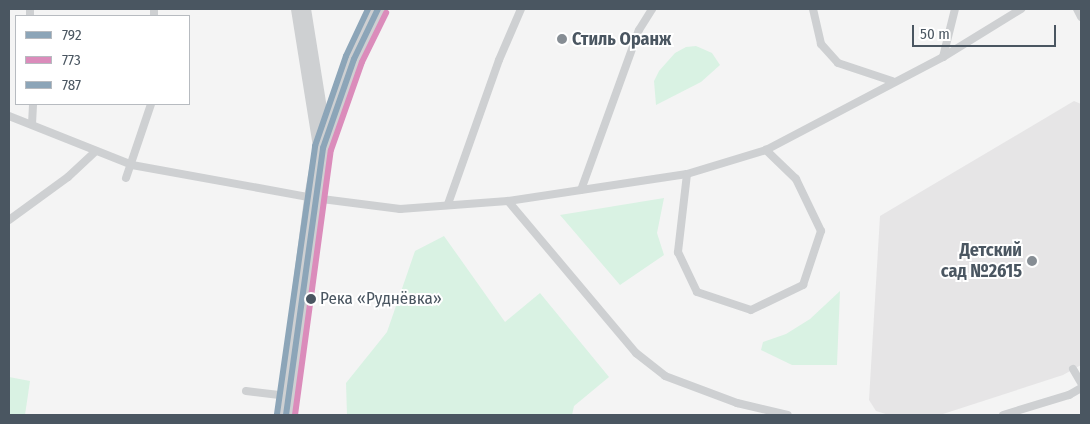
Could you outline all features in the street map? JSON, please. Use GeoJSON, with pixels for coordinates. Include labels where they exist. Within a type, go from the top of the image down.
{"type":"FeatureCollection","features":[{"type":"Feature","properties":{"kind":"street"},"geometry":{"type":"LineString","coordinates":[[301,9],[323,148]]}},
{"type":"Feature","properties":{"kind":"street"},"geometry":{"type":"LineString","coordinates":[[287,406],[314,198],[323,148],[354,59],[378,9]]}},
{"type":"Feature","properties":{"kind":"lane"},"geometry":{"type":"LineString","coordinates":[[448,204],[499,60],[521,9]]}},
{"type":"Feature","properties":{"kind":"lane"},"geometry":{"type":"LineString","coordinates":[[581,190],[639,30],[652,9]]}},
{"type":"Feature","properties":{"kind":"lane"},"geometry":{"type":"LineString","coordinates":[[813,9],[821,44],[838,63],[892,82]]}},
{"type":"Feature","properties":{"kind":"lane"},"geometry":{"type":"LineString","coordinates":[[944,56],[955,9]]}},
{"type":"Feature","properties":{"kind":"lane"},"geometry":{"type":"LineString","coordinates":[[9,116],[132,165],[314,198],[400,209],[508,201],[687,174],[766,150],[944,56],[1020,9]]}},
{"type":"Feature","properties":{"kind":"lane"},"geometry":{"type":"LineString","coordinates":[[1077,9],[1081,17]]}},
{"type":"Feature","properties":{"kind":"lane"},"geometry":{"type":"LineString","coordinates":[[32,124],[33,105]]}},
{"type":"Feature","properties":{"kind":"lane"},"geometry":{"type":"LineString","coordinates":[[126,178],[132,165],[150,105]]}},
{"type":"Feature","properties":{"kind":"lane"},"geometry":{"type":"LineString","coordinates":[[687,174],[678,252],[697,292],[751,310],[803,285],[821,231],[796,180],[766,150]]}},
{"type":"Feature","properties":{"kind":"lane"},"geometry":{"type":"LineString","coordinates":[[9,220],[68,177],[96,151]]}},
{"type":"Feature","properties":{"kind":"lane"},"geometry":{"type":"LineString","coordinates":[[508,201],[636,353],[665,376],[737,403],[788,415]]}},
{"type":"Feature","properties":{"kind":"lane"},"geometry":{"type":"LineString","coordinates":[[1072,369],[1081,383]]}},
{"type":"Feature","properties":{"kind":"lane"},"geometry":{"type":"LineString","coordinates":[[1003,415],[1069,395],[1081,388]]}},
{"type":"Feature","properties":{"kind":"lane"},"geometry":{"type":"LineString","coordinates":[[246,391],[287,406]]}},
{"type":"Feature","properties":{"kind":"shaded area"},"geometry":{"type":"Polygon","coordinates":[[[1074,101],[1081,104],[1081,365],[1063,375],[943,414],[889,415],[876,411],[869,400],[880,216],[1074,101]]]}},
{"type":"Feature","properties":{"kind":"green space"},"geometry":{"type":"Polygon","coordinates":[[[696,46],[712,53],[720,65],[701,82],[656,105],[654,81],[659,71],[675,53],[686,47],[696,46]]]}},
{"type":"Feature","properties":{"kind":"green space"},"geometry":{"type":"Polygon","coordinates":[[[664,198],[657,233],[664,255],[620,285],[560,215],[664,198]]]}},
{"type":"Feature","properties":{"kind":"green space"},"geometry":{"type":"Polygon","coordinates":[[[444,236],[505,322],[540,293],[609,377],[574,406],[572,415],[347,415],[346,383],[387,332],[415,251],[444,236]]]}},
{"type":"Feature","properties":{"kind":"green space"},"geometry":{"type":"Polygon","coordinates":[[[840,291],[837,365],[792,365],[761,350],[763,342],[786,334],[810,319],[840,291]]]}},
{"type":"Feature","properties":{"kind":"green space"},"geometry":{"type":"Polygon","coordinates":[[[9,377],[30,381],[25,415],[9,415],[9,377]]]}},
{"type":"Feature","properties":{"kind":"transit line","name":"787"},"geometry":{"type":"LineString","coordinates":[[277,414],[315,146],[346,56],[368,9]]}},
{"type":"Feature","properties":{"kind":"transit line","name":"792"},"geometry":{"type":"LineString","coordinates":[[286,415],[323,148],[354,59],[378,9]]}},
{"type":"Feature","properties":{"kind":"transit line","name":"773"},"geometry":{"type":"LineString","coordinates":[[295,415],[331,150],[362,62],[386,13]]}},
{"type":"Feature","properties":{"kind":"place","name":"Стиль Оранж"},"geometry":{"type":"Point","coordinates":[562,39]}},
{"type":"Feature","properties":{"kind":"place","name":"Детский сад №2615"},"geometry":{"type":"Point","coordinates":[1032,261]}},
{"type":"Feature","properties":{"kind":"place","name":"Река «Руднёвка»"},"geometry":{"type":"Point","coordinates":[311,299]}}]}
